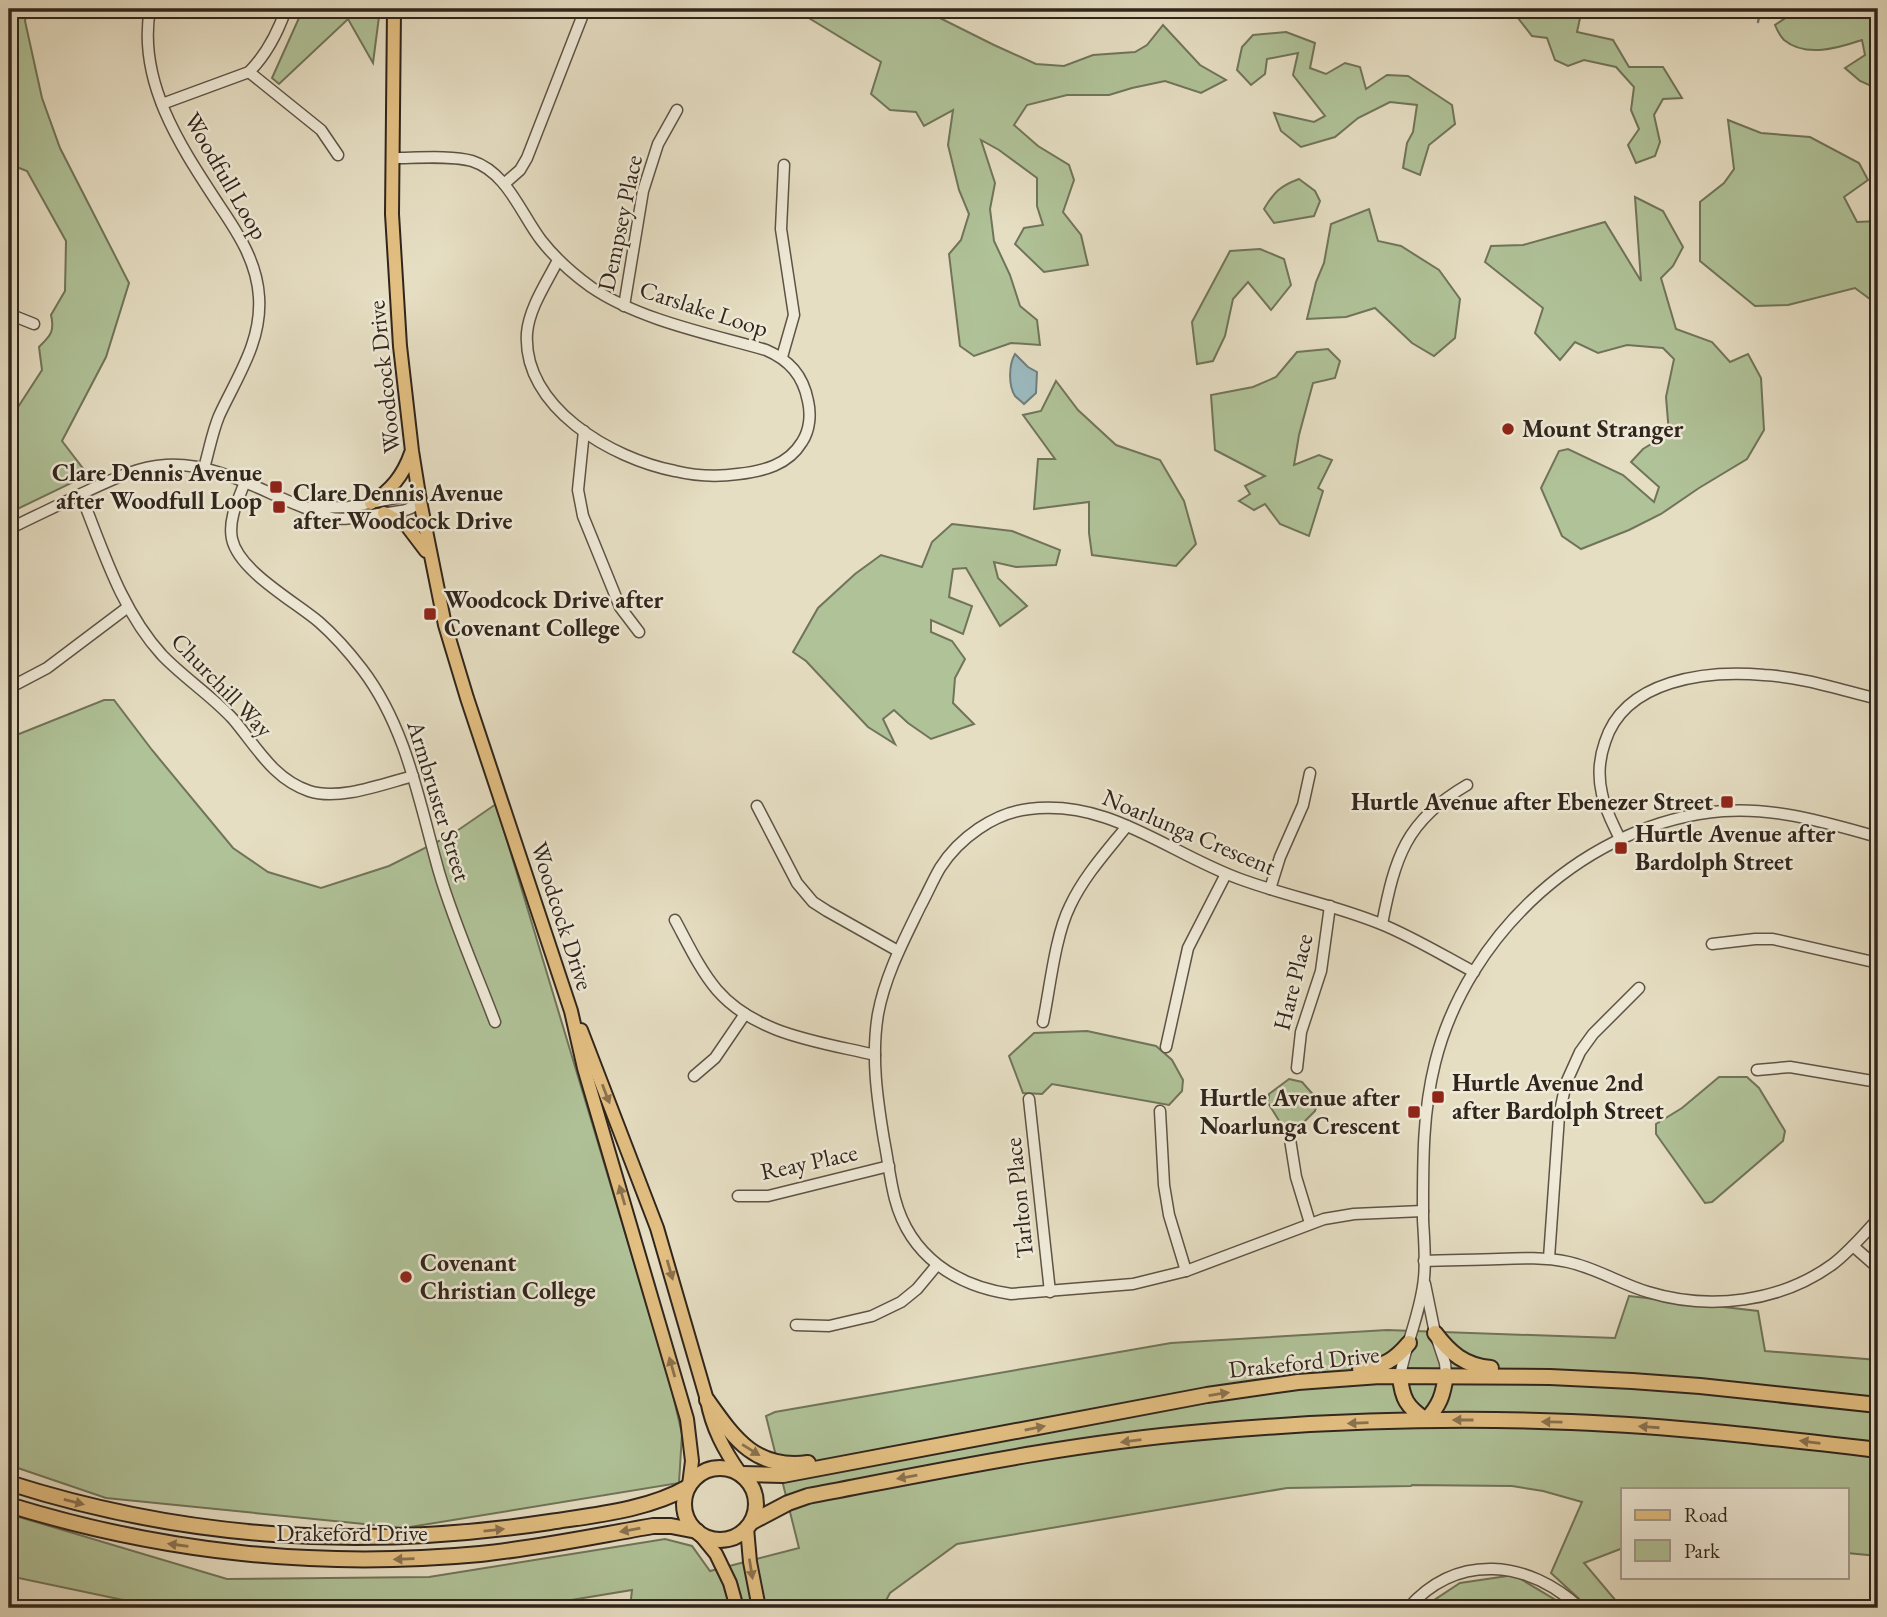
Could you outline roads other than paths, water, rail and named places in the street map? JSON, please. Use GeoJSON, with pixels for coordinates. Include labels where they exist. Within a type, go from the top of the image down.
{"type":"FeatureCollection","features":[{"type":"Feature","properties":{"kind":"highway"},"geometry":{"type":"LineString","coordinates":[[1435,1333],[1458,1358],[1477,1367],[1532,1369],[1550,1377]]}},
{"type":"Feature","properties":{"kind":"highway"},"geometry":{"type":"LineString","coordinates":[[1298,1382],[1324,1372],[1378,1367],[1399,1355],[1409,1343]]}},
{"type":"Feature","properties":{"kind":"highway"},"geometry":{"type":"LineString","coordinates":[[1426,1420],[1438,1407],[1446,1375]]}},
{"type":"Feature","properties":{"kind":"highway","name":"Drakeford Drive"},"geometry":{"type":"LineString","coordinates":[[741,1474],[783,1475],[1207,1395],[1298,1382],[1446,1375],[1550,1377],[1706,1386],[1878,1405]]}},
{"type":"Feature","properties":{"kind":"highway"},"geometry":{"type":"LineString","coordinates":[[1400,1376],[1405,1401],[1426,1420]]}},
{"type":"Feature","properties":{"kind":"highway"},"geometry":{"type":"LineString","coordinates":[[707,1400],[732,1435],[757,1455],[785,1464],[823,1461],[836,1466]]}},
{"type":"Feature","properties":{"kind":"highway"},"geometry":{"type":"LineString","coordinates":[[750,1525],[757,1505],[755,1493],[741,1474],[722,1467],[712,1468],[695,1477],[685,1496],[686,1516],[697,1532],[720,1540],[732,1538],[788,1503],[808,1496],[1057,1450],[1202,1432],[1426,1420],[1572,1422],[1702,1431],[1878,1450]]}},
{"type":"Feature","properties":{"kind":"highway","name":"Drakeford Drive"},"geometry":{"type":"LineString","coordinates":[[9,1483],[94,1507],[171,1522],[318,1538],[382,1538],[469,1533],[573,1519],[661,1501],[689,1486]]}},
{"type":"Feature","properties":{"kind":"highway","name":"Drakeford Drive"},"geometry":{"type":"LineString","coordinates":[[9,1505],[64,1522],[160,1543],[321,1560],[385,1560],[480,1554],[653,1526],[671,1526],[697,1532]]}},
{"type":"Feature","properties":{"kind":"main road","name":"Woodcock Drive"},"geometry":{"type":"LineString","coordinates":[[394,9],[392,214],[400,346],[412,451],[431,560],[445,625],[474,719],[571,1011],[584,1068],[687,1419],[692,1461],[689,1486]]}},
{"type":"Feature","properties":{"kind":"main road"},"geometry":{"type":"LineString","coordinates":[[371,503],[397,482],[412,451]]}},
{"type":"Feature","properties":{"kind":"main road"},"geometry":{"type":"LineString","coordinates":[[384,513],[407,526],[431,560]]}},
{"type":"Feature","properties":{"kind":"main road","name":"Woodcock Drive"},"geometry":{"type":"LineString","coordinates":[[571,1011],[584,1038],[657,1228],[707,1400],[710,1419],[717,1436],[741,1474]]}},
{"type":"Feature","properties":{"kind":"main road"},"geometry":{"type":"LineString","coordinates":[[750,1525],[750,1562],[759,1608]]}},
{"type":"Feature","properties":{"kind":"main road"},"geometry":{"type":"LineString","coordinates":[[697,1532],[716,1554],[730,1583],[737,1608]]}},
{"type":"Feature","properties":{"kind":"street","name":"Woodfull Loop"},"geometry":{"type":"LineString","coordinates":[[150,9],[149,60],[162,104],[188,159],[244,245],[258,289],[259,321],[255,342],[218,418],[204,468]]}},
{"type":"Feature","properties":{"kind":"street"},"geometry":{"type":"LineString","coordinates":[[286,9],[270,44],[249,72],[321,130],[338,155]]}},
{"type":"Feature","properties":{"kind":"street"},"geometry":{"type":"LineString","coordinates":[[504,184],[520,170],[527,158],[582,17]]}},
{"type":"Feature","properties":{"kind":"street","name":"Woodfull Loop"},"geometry":{"type":"LineString","coordinates":[[162,104],[249,72]]}},
{"type":"Feature","properties":{"kind":"street","name":"Dempsey Place"},"geometry":{"type":"LineString","coordinates":[[624,306],[643,191],[658,144],[677,110]]}},
{"type":"Feature","properties":{"kind":"street","name":"Carslake Loop"},"geometry":{"type":"LineString","coordinates":[[393,158],[471,161],[484,166],[504,184],[541,240],[558,260],[589,285],[624,306],[782,357],[799,377],[807,392],[810,408],[805,438],[797,450],[771,468],[751,473],[726,476],[673,471],[634,459],[584,431],[560,413],[546,397],[532,370],[527,333],[531,315],[558,260]]}},
{"type":"Feature","properties":{"kind":"street"},"geometry":{"type":"LineString","coordinates":[[782,357],[794,315],[781,229],[784,165]]}},
{"type":"Feature","properties":{"kind":"street"},"geometry":{"type":"LineString","coordinates":[[9,314],[34,324]]}},
{"type":"Feature","properties":{"kind":"street"},"geometry":{"type":"LineString","coordinates":[[584,431],[578,489],[583,516],[620,607],[639,632]]}},
{"type":"Feature","properties":{"kind":"street"},"geometry":{"type":"LineString","coordinates":[[9,529],[124,474],[168,465],[204,468],[225,474],[245,482],[305,508],[327,517],[357,518],[406,511],[420,501],[406,496],[349,507],[305,508]]}},
{"type":"Feature","properties":{"kind":"street","name":"Armbruster Street"},"geometry":{"type":"LineString","coordinates":[[245,482],[231,525],[237,551],[250,568],[318,622],[342,645],[380,696],[395,724],[451,908],[495,1022]]}},
{"type":"Feature","properties":{"kind":"street","name":"Churchill Way"},"geometry":{"type":"LineString","coordinates":[[80,495],[114,579],[128,607],[153,643],[228,714],[272,769],[293,784],[309,791],[334,794],[413,776]]}},
{"type":"Feature","properties":{"kind":"street"},"geometry":{"type":"LineString","coordinates":[[9,688],[47,668],[128,607]]}},
{"type":"Feature","properties":{"kind":"street"},"geometry":{"type":"LineString","coordinates":[[1620,839],[1601,792],[1601,752],[1607,734],[1617,718],[1647,693],[1665,684],[1712,675],[1760,674],[1813,683],[1878,699]]}},
{"type":"Feature","properties":{"kind":"street"},"geometry":{"type":"LineString","coordinates":[[1270,889],[1287,837],[1303,805],[1310,772]]}},
{"type":"Feature","properties":{"kind":"street"},"geometry":{"type":"LineString","coordinates":[[1382,924],[1393,873],[1401,850],[1413,830],[1448,796],[1467,785]]}},
{"type":"Feature","properties":{"kind":"street"},"geometry":{"type":"LineString","coordinates":[[757,806],[797,883],[813,902],[898,951]]}},
{"type":"Feature","properties":{"kind":"street","name":"Noarlunga Crescent"},"geometry":{"type":"LineString","coordinates":[[1423,1211],[1353,1214],[1310,1223],[1186,1271],[1133,1284],[1011,1294],[972,1286],[937,1265],[914,1240],[895,1200],[877,1094],[875,1055],[881,1001],[898,951],[940,868],[968,836],[999,818],[1028,809],[1064,808],[1089,811],[1113,819],[1226,874],[1382,924],[1474,972]]}},
{"type":"Feature","properties":{"kind":"street"},"geometry":{"type":"LineString","coordinates":[[1446,1375],[1424,1277],[1423,1138],[1427,1099],[1448,1024],[1474,972],[1495,942],[1531,900],[1575,865],[1620,839],[1678,818],[1724,811],[1771,812],[1804,817],[1878,837]]}},
{"type":"Feature","properties":{"kind":"street"},"geometry":{"type":"LineString","coordinates":[[1044,1022],[1062,928],[1069,907],[1080,888],[1127,826]]}},
{"type":"Feature","properties":{"kind":"street"},"geometry":{"type":"LineString","coordinates":[[1166,1047],[1188,948],[1226,874]]}},
{"type":"Feature","properties":{"kind":"street","name":"Hare Place"},"geometry":{"type":"LineString","coordinates":[[1297,1068],[1301,1032],[1321,971],[1330,906]]}},
{"type":"Feature","properties":{"kind":"street"},"geometry":{"type":"LineString","coordinates":[[676,920],[704,974],[718,991],[745,1014],[789,1034],[875,1055]]}},
{"type":"Feature","properties":{"kind":"street"},"geometry":{"type":"LineString","coordinates":[[1712,944],[1773,939],[1878,963]]}},
{"type":"Feature","properties":{"kind":"street"},"geometry":{"type":"LineString","coordinates":[[1549,1258],[1559,1116],[1566,1083],[1580,1052],[1593,1034],[1639,988]]}},
{"type":"Feature","properties":{"kind":"street"},"geometry":{"type":"LineString","coordinates":[[694,1076],[715,1058],[745,1014]]}},
{"type":"Feature","properties":{"kind":"street"},"geometry":{"type":"LineString","coordinates":[[1757,1070],[1790,1067],[1878,1082]]}},
{"type":"Feature","properties":{"kind":"street","name":"Tarlton Place"},"geometry":{"type":"LineString","coordinates":[[1029,1099],[1050,1292]]}},
{"type":"Feature","properties":{"kind":"street"},"geometry":{"type":"LineString","coordinates":[[1160,1111],[1164,1185],[1171,1223],[1186,1271]]}},
{"type":"Feature","properties":{"kind":"street"},"geometry":{"type":"LineString","coordinates":[[1289,1133],[1296,1177],[1310,1223]]}},
{"type":"Feature","properties":{"kind":"street","name":"Reay Place"},"geometry":{"type":"LineString","coordinates":[[738,1196],[768,1196],[889,1166]]}},
{"type":"Feature","properties":{"kind":"street"},"geometry":{"type":"LineString","coordinates":[[1424,1261],[1549,1258],[1581,1266],[1651,1293],[1704,1302],[1723,1301],[1751,1298],[1790,1288],[1814,1277],[1835,1262],[1878,1219]]}},
{"type":"Feature","properties":{"kind":"street"},"geometry":{"type":"LineString","coordinates":[[1853,1245],[1878,1268]]}},
{"type":"Feature","properties":{"kind":"street"},"geometry":{"type":"LineString","coordinates":[[796,1325],[829,1326],[872,1316],[901,1302],[917,1289],[937,1265]]}},
{"type":"Feature","properties":{"kind":"street"},"geometry":{"type":"LineString","coordinates":[[1400,1376],[1424,1277]]}},
{"type":"Feature","properties":{"kind":"street"},"geometry":{"type":"LineString","coordinates":[[1408,1608],[1422,1595],[1449,1578],[1480,1570],[1502,1569],[1533,1576],[1553,1586],[1580,1608]]}},
{"type":"Feature","properties":{"kind":"water"},"geometry":{"type":"Polygon","coordinates":[[[1015,354],[1037,372],[1036,393],[1024,404],[1015,396],[1010,381],[1015,354]]]}},
{"type":"Feature","properties":{"kind":"waterway"},"geometry":{"type":"LineString","coordinates":[[1758,22],[1761,9]]}},
{"type":"Feature","properties":{"kind":"place","name":"Mount Stranger"},"geometry":{"type":"Point","coordinates":[1508,429]}},
{"type":"Feature","properties":{"kind":"place","name":"Clare Dennis Avenue after Woodfull Loop"},"geometry":{"type":"Point","coordinates":[276,487]}},
{"type":"Feature","properties":{"kind":"place","name":"Clare Dennis Avenue after Woodcock Drive"},"geometry":{"type":"Point","coordinates":[279,507]}},
{"type":"Feature","properties":{"kind":"place","name":"Woodcock Drive after Covenant College"},"geometry":{"type":"Point","coordinates":[430,614]}},
{"type":"Feature","properties":{"kind":"place","name":"Hurtle Avenue after Ebenezer Street"},"geometry":{"type":"Point","coordinates":[1727,802]}},
{"type":"Feature","properties":{"kind":"place","name":"Hurtle Avenue after Bardolph Street"},"geometry":{"type":"Point","coordinates":[1621,848]}},
{"type":"Feature","properties":{"kind":"place","name":"Hurtle Avenue 2nd after Bardolph Street"},"geometry":{"type":"Point","coordinates":[1438,1097]}},
{"type":"Feature","properties":{"kind":"place","name":"Hurtle Avenue after Noarlunga Crescent"},"geometry":{"type":"Point","coordinates":[1414,1112]}},
{"type":"Feature","properties":{"kind":"place","name":"Covenant Christian College"},"geometry":{"type":"Point","coordinates":[406,1277]}}]}
